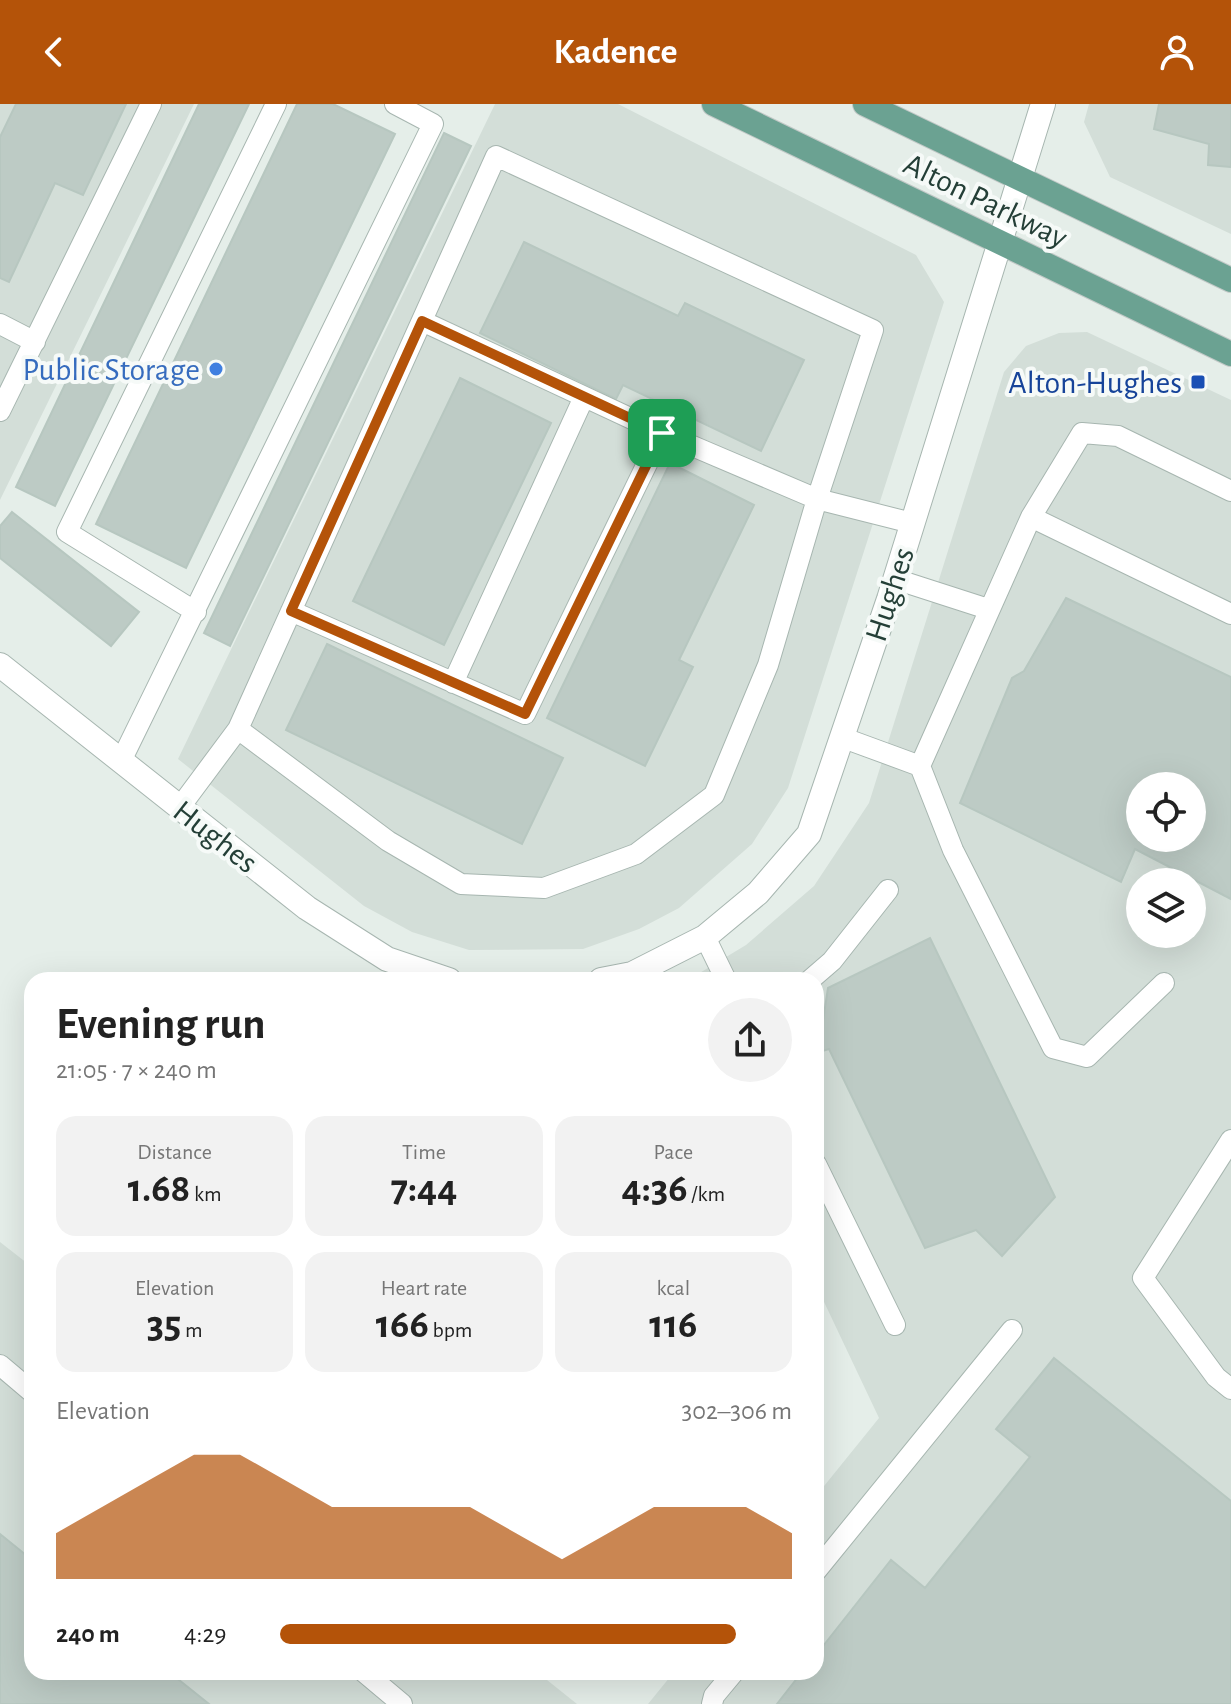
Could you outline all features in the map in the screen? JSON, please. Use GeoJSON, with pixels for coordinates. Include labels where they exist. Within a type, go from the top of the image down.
{"type":"FeatureCollection","features":[{"type":"Feature","properties":{"kind":"main road","name":"Alton Parkway"},"geometry":{"type":"LineString","coordinates":[[714,104],[1231,354]]}},
{"type":"Feature","properties":{"kind":"main road","name":"Alton Parkway"},"geometry":{"type":"LineString","coordinates":[[865,104],[1231,280]]}},
{"type":"Feature","properties":{"kind":"street","name":"Hughes"},"geometry":{"type":"LineString","coordinates":[[636,972],[705,937],[758,893],[809,834],[895,579],[1043,104]]}},
{"type":"Feature","properties":{"kind":"street","name":"Hughes"},"geometry":{"type":"LineString","coordinates":[[0,665],[307,908],[387,959],[425,972]]}},
{"type":"Feature","properties":{"kind":"lane"},"geometry":{"type":"LineString","coordinates":[[0,411],[151,104]]}},
{"type":"Feature","properties":{"kind":"lane"},"geometry":{"type":"LineString","coordinates":[[196,612],[67,532],[276,104]]}},
{"type":"Feature","properties":{"kind":"lane"},"geometry":{"type":"LineString","coordinates":[[121,761],[433,124],[395,104]]}},
{"type":"Feature","properties":{"kind":"lane"},"geometry":{"type":"LineString","coordinates":[[180,807],[238,729],[496,156],[873,330],[817,499],[768,665],[714,795],[636,854],[544,888],[461,884],[388,841],[238,729]]}},
{"type":"Feature","properties":{"kind":"lane"},"geometry":{"type":"LineString","coordinates":[[422,321],[662,433],[817,499],[912,523]]}},
{"type":"Feature","properties":{"kind":"lane"},"geometry":{"type":"LineString","coordinates":[[0,324],[35,342]]}},
{"type":"Feature","properties":{"kind":"lane"},"geometry":{"type":"LineString","coordinates":[[453,683],[584,397]]}},
{"type":"Feature","properties":{"kind":"lane"},"geometry":{"type":"LineString","coordinates":[[291,611],[525,714],[662,433]]}},
{"type":"Feature","properties":{"kind":"lane"},"geometry":{"type":"LineString","coordinates":[[1164,983],[1087,1057],[1053,1048],[953,850],[920,766],[1031,517],[1082,433],[1118,436],[1231,491]]}},
{"type":"Feature","properties":{"kind":"lane"},"geometry":{"type":"LineString","coordinates":[[1031,517],[1231,614]]}},
{"type":"Feature","properties":{"kind":"lane"},"geometry":{"type":"LineString","coordinates":[[895,579],[988,609]]}},
{"type":"Feature","properties":{"kind":"lane"},"geometry":{"type":"LineString","coordinates":[[841,737],[920,766]]}},
{"type":"Feature","properties":{"kind":"lane"},"geometry":{"type":"LineString","coordinates":[[819,972],[832,961],[888,890]]}},
{"type":"Feature","properties":{"kind":"lane"},"geometry":{"type":"LineString","coordinates":[[705,937],[722,972]]}},
{"type":"Feature","properties":{"kind":"lane"},"geometry":{"type":"LineString","coordinates":[[1231,1140],[1143,1278],[1216,1377],[1231,1389]]}},
{"type":"Feature","properties":{"kind":"lane"},"geometry":{"type":"LineString","coordinates":[[824,1180],[895,1325]]}},
{"type":"Feature","properties":{"kind":"lane"},"geometry":{"type":"LineString","coordinates":[[824,1561],[1012,1330]]}},
{"type":"Feature","properties":{"kind":"lane"},"geometry":{"type":"LineString","coordinates":[[0,1365],[24,1385]]}},
{"type":"Feature","properties":{"kind":"lane"},"geometry":{"type":"LineString","coordinates":[[374,1680],[402,1704]]}},
{"type":"Feature","properties":{"kind":"lane"},"geometry":{"type":"LineString","coordinates":[[712,1704],[714,1696],[727,1680]]}},
{"type":"Feature","properties":{"kind":"shaded area"},"geometry":{"type":"Polygon","coordinates":[[[0,104],[194,104],[0,500],[0,104]]]}},
{"type":"Feature","properties":{"kind":"shaded area"},"geometry":{"type":"Polygon","coordinates":[[[495,104],[618,104],[916,255],[944,302],[788,788],[752,844],[679,908],[639,929],[583,949],[469,950],[412,932],[364,906],[178,759],[495,104]]]}},
{"type":"Feature","properties":{"kind":"shaded area"},"geometry":{"type":"Polygon","coordinates":[[[1089,104],[1231,104],[1231,234],[1110,177],[1084,122],[1089,104]]]}},
{"type":"Feature","properties":{"kind":"shaded area"},"geometry":{"type":"Polygon","coordinates":[[[1087,332],[1231,400],[1231,1704],[648,1704],[668,1680],[824,1680],[824,1486],[879,1418],[824,1302],[824,972],[701,972],[746,945],[814,886],[869,803],[1004,372],[1026,346],[1059,333],[1087,332]]]}},
{"type":"Feature","properties":{"kind":"shaded area"},"geometry":{"type":"Polygon","coordinates":[[[0,1242],[24,1261],[24,1680],[547,1680],[577,1704],[0,1704],[0,1242]]]}},
{"type":"Feature","properties":{"kind":"building"},"geometry":{"type":"Polygon","coordinates":[[[16,104],[126,104],[83,195],[55,183],[9,282],[0,278],[0,137],[16,104]]]}},
{"type":"Feature","properties":{"kind":"building"},"geometry":{"type":"Polygon","coordinates":[[[199,104],[249,104],[55,506],[16,487],[199,104]]]}},
{"type":"Feature","properties":{"kind":"building"},"geometry":{"type":"Polygon","coordinates":[[[297,104],[333,104],[395,134],[186,568],[96,524],[297,104]]]}},
{"type":"Feature","properties":{"kind":"building"},"geometry":{"type":"Polygon","coordinates":[[[1159,104],[1231,104],[1231,167],[1208,165],[1209,144],[1154,129],[1159,104]]]}},
{"type":"Feature","properties":{"kind":"building"},"geometry":{"type":"Polygon","coordinates":[[[444,133],[471,146],[230,646],[204,633],[444,133]]]}},
{"type":"Feature","properties":{"kind":"building"},"geometry":{"type":"Polygon","coordinates":[[[524,242],[678,316],[685,303],[804,360],[761,451],[623,385],[616,399],[480,333],[524,242]]]}},
{"type":"Feature","properties":{"kind":"building"},"geometry":{"type":"Polygon","coordinates":[[[460,378],[551,423],[444,645],[353,601],[460,378]]]}},
{"type":"Feature","properties":{"kind":"building"},"geometry":{"type":"Polygon","coordinates":[[[670,463],[754,505],[679,660],[693,667],[645,766],[547,718],[670,463]]]}},
{"type":"Feature","properties":{"kind":"building"},"geometry":{"type":"Polygon","coordinates":[[[12,512],[139,612],[111,646],[0,558],[0,526],[12,512]]]}},
{"type":"Feature","properties":{"kind":"building"},"geometry":{"type":"Polygon","coordinates":[[[1066,598],[1231,677],[1231,899],[1206,886],[1206,868],[1171,868],[1141,852],[1206,852],[1206,772],[1126,772],[1126,852],[1134,852],[1121,882],[960,803],[1012,678],[1024,671],[1066,598]]]}},
{"type":"Feature","properties":{"kind":"building"},"geometry":{"type":"Polygon","coordinates":[[[327,644],[563,758],[522,844],[286,730],[327,644]]]}},
{"type":"Feature","properties":{"kind":"building"},"geometry":{"type":"Polygon","coordinates":[[[930,938],[1055,1197],[1002,1256],[976,1230],[925,1248],[829,1049],[824,1051],[828,988],[930,938]]]}},
{"type":"Feature","properties":{"kind":"building"},"geometry":{"type":"Polygon","coordinates":[[[1054,1358],[1231,1501],[1231,1704],[777,1704],[796,1680],[824,1680],[824,1645],[891,1560],[925,1588],[1030,1457],[996,1429],[1054,1358]]]}},
{"type":"Feature","properties":{"kind":"building"},"geometry":{"type":"Polygon","coordinates":[[[0,1534],[24,1554],[24,1680],[179,1680],[209,1704],[0,1704],[0,1534]]]}},
{"type":"Feature","properties":{"kind":"place","name":"Public Storage"},"geometry":{"type":"Point","coordinates":[216,369]}},
{"type":"Feature","properties":{"kind":"place","name":"Alton-Hughes"},"geometry":{"type":"Point","coordinates":[1198,382]}},
{"type":"Feature","properties":{"kind":"route"},"geometry":{"type":"LineString","coordinates":[[422,321],[662,433],[525,714],[291,611],[422,321]]}}]}
